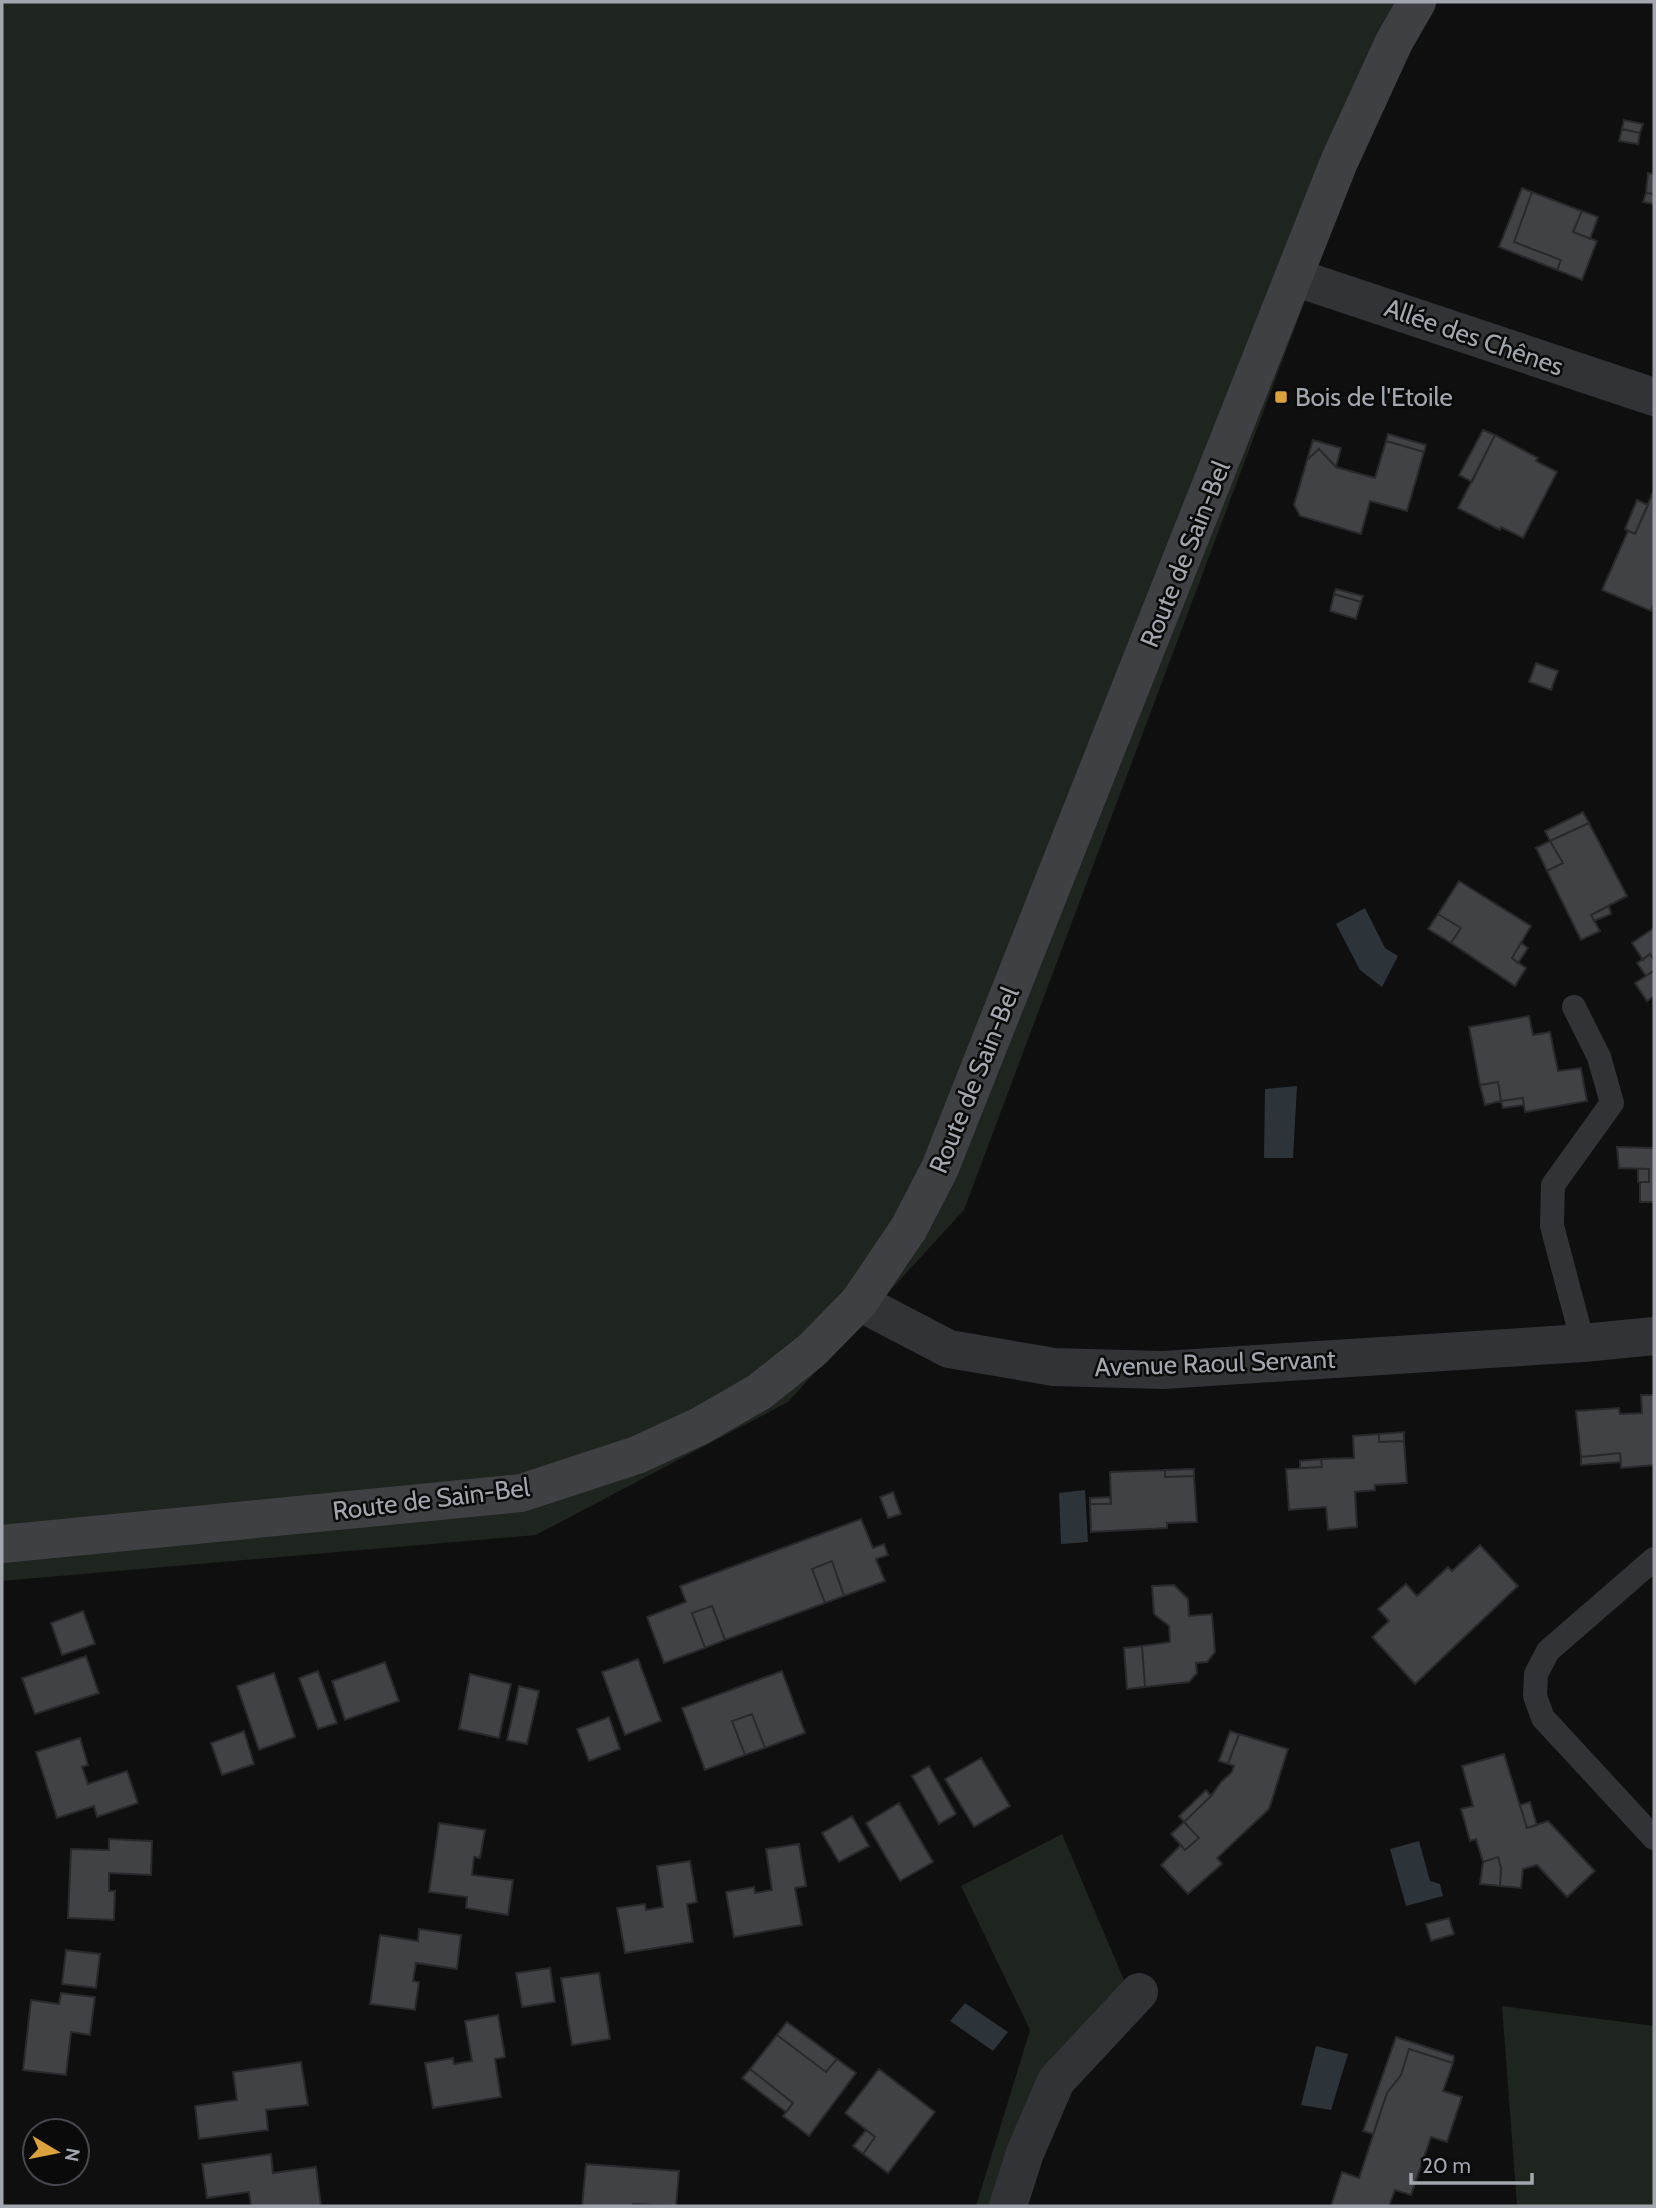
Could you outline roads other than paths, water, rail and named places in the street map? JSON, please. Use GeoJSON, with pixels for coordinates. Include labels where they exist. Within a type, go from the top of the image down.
{"type":"FeatureCollection","features":[{"type":"Feature","properties":{"kind":"main road","name":"Route de Sain-Bel"},"geometry":{"type":"LineString","coordinates":[[2,1544],[522,1493],[637,1455],[700,1426],[759,1392],[812,1350],[859,1302],[909,1228],[940,1168],[1365,102],[1394,41],[1417,2]]}},
{"type":"Feature","properties":{"kind":"street","name":"Allée des Chênes"},"geometry":{"type":"LineString","coordinates":[[1294,276],[1654,397]]}},
{"type":"Feature","properties":{"kind":"street","name":"Avenue Raoul Servant"},"geometry":{"type":"LineString","coordinates":[[859,1302],[950,1349],[1054,1367],[1163,1370],[1654,1336]]}},
{"type":"Feature","properties":{"kind":"street"},"geometry":{"type":"LineString","coordinates":[[1008,2206],[1025,2154],[1056,2081],[1139,1992]]}},
{"type":"Feature","properties":{"kind":"lane"},"geometry":{"type":"LineString","coordinates":[[1574,1007],[1599,1057],[1612,1103],[1553,1185],[1552,1226],[1583,1343]]}},
{"type":"Feature","properties":{"kind":"lane"},"geometry":{"type":"LineString","coordinates":[[1654,1559],[1548,1651],[1536,1674],[1535,1696],[1543,1718],[1654,1838]]}},
{"type":"Feature","properties":{"kind":"place","name":"Bois de l'Etoile"},"geometry":{"type":"Point","coordinates":[1281,397]}}]}
